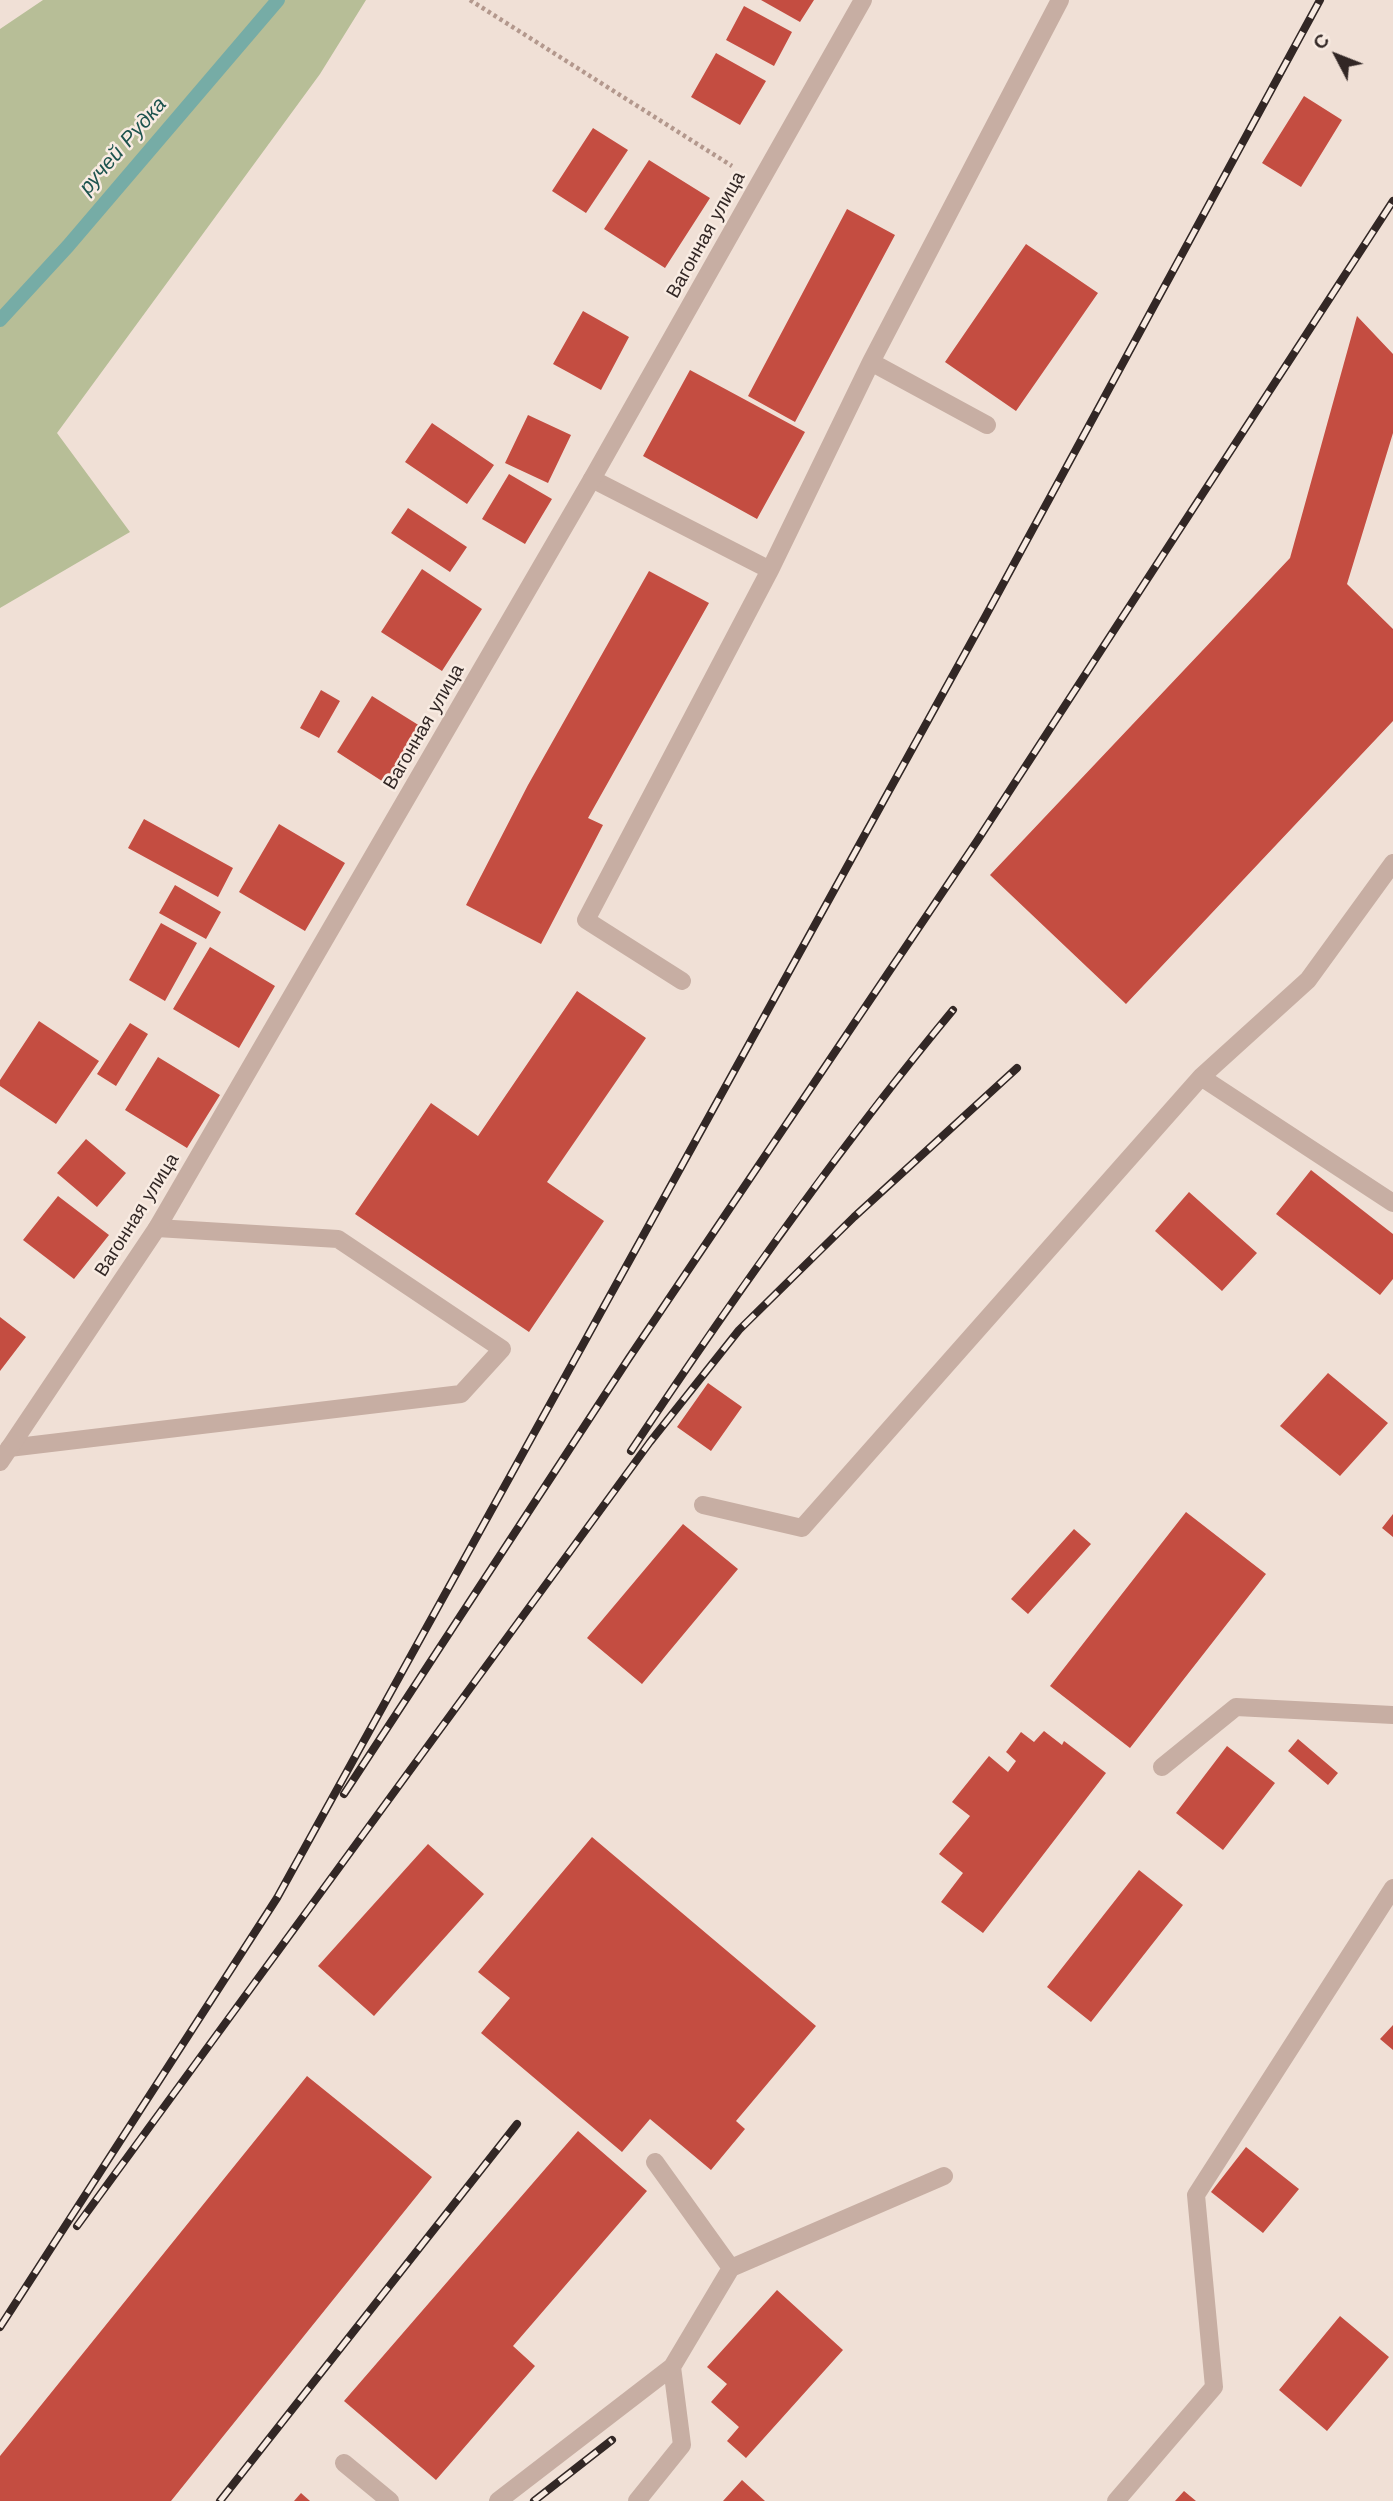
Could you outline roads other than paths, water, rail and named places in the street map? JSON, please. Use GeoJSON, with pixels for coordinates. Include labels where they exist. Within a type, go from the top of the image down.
{"type":"FeatureCollection","features":[{"type":"Feature","properties":{"kind":"street","name":"Вагонная улица"},"geometry":{"type":"LineString","coordinates":[[5,1455],[157,1228],[592,479],[863,0]]}},
{"type":"Feature","properties":{"kind":"street"},"geometry":{"type":"LineString","coordinates":[[682,981],[586,920],[770,570],[871,362],[1060,0]]}},
{"type":"Feature","properties":{"kind":"street"},"geometry":{"type":"LineString","coordinates":[[871,362],[987,425]]}},
{"type":"Feature","properties":{"kind":"street"},"geometry":{"type":"LineString","coordinates":[[592,479],[770,570]]}},
{"type":"Feature","properties":{"kind":"street"},"geometry":{"type":"LineString","coordinates":[[703,1505],[802,1528],[1201,1077],[1308,980],[1393,863]]}},
{"type":"Feature","properties":{"kind":"street"},"geometry":{"type":"LineString","coordinates":[[1201,1077],[1393,1203]]}},
{"type":"Feature","properties":{"kind":"street"},"geometry":{"type":"LineString","coordinates":[[5,1455],[461,1394],[502,1349],[338,1239],[157,1228]]}},
{"type":"Feature","properties":{"kind":"street"},"geometry":{"type":"LineString","coordinates":[[1162,1767],[1236,1707],[1393,1715]]}},
{"type":"Feature","properties":{"kind":"street"},"geometry":{"type":"LineString","coordinates":[[1116,2501],[1214,2387],[1196,2195],[1393,1888]]}},
{"type":"Feature","properties":{"kind":"street"},"geometry":{"type":"LineString","coordinates":[[655,2162],[731,2268]]}},
{"type":"Feature","properties":{"kind":"street"},"geometry":{"type":"LineString","coordinates":[[498,2501],[672,2367],[731,2268],[944,2176]]}},
{"type":"Feature","properties":{"kind":"street"},"geometry":{"type":"LineString","coordinates":[[637,2501],[682,2445],[672,2367]]}},
{"type":"Feature","properties":{"kind":"street"},"geometry":{"type":"LineString","coordinates":[[344,2463],[390,2501]]}},
{"type":"Feature","properties":{"kind":"waterway","name":"ручей Рудка"},"geometry":{"type":"LineString","coordinates":[[0,320],[68,246],[278,0]]}},
{"type":"Feature","properties":{"kind":"railway"},"geometry":{"type":"LineString","coordinates":[[0,2327],[277,1898],[984,619],[1320,0]]}},
{"type":"Feature","properties":{"kind":"railway"},"geometry":{"type":"LineString","coordinates":[[344,1794],[629,1358],[977,841],[1393,201]]}},
{"type":"Feature","properties":{"kind":"railway"},"geometry":{"type":"LineString","coordinates":[[631,1451],[786,1226],[953,1010]]}},
{"type":"Feature","properties":{"kind":"railway"},"geometry":{"type":"LineString","coordinates":[[77,2226],[650,1442],[739,1330],[854,1217],[1017,1068]]}},
{"type":"Feature","properties":{"kind":"railway"},"geometry":{"type":"LineString","coordinates":[[220,2501],[517,2124]]}},
{"type":"Feature","properties":{"kind":"railway"},"geometry":{"type":"LineString","coordinates":[[534,2501],[612,2440]]}}]}
